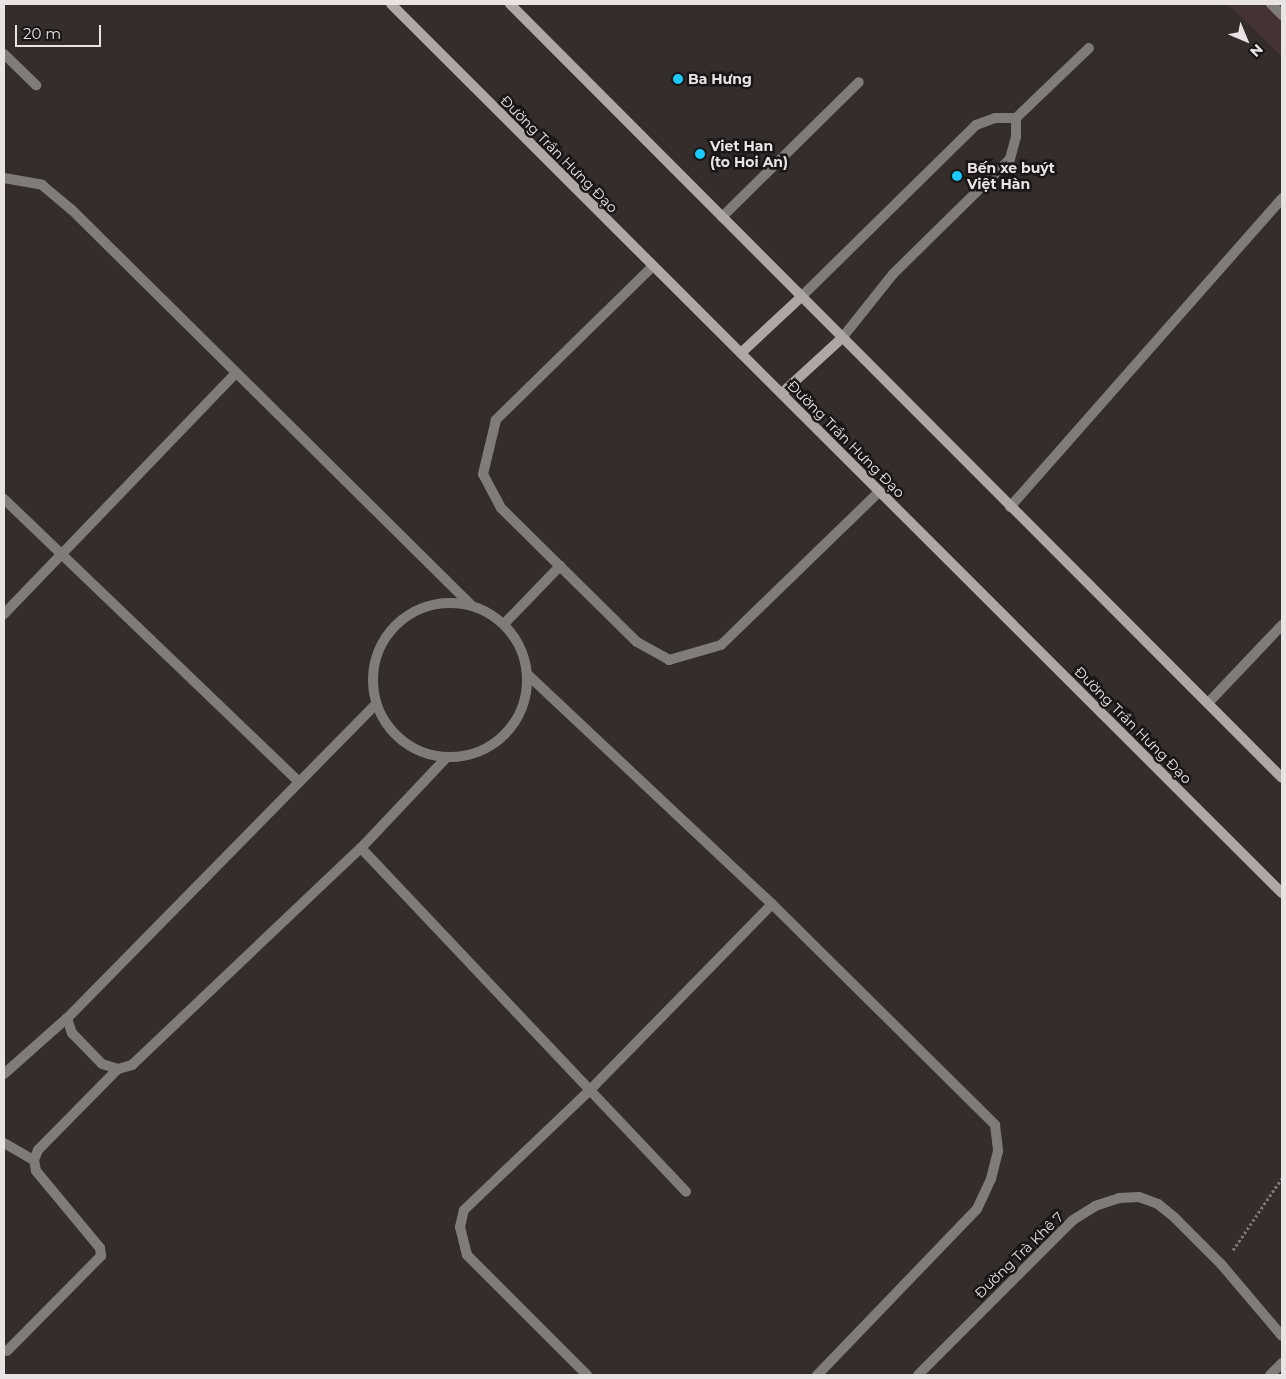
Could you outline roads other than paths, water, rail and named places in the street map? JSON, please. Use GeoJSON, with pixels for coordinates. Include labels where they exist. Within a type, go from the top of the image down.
{"type":"FeatureCollection","features":[{"type":"Feature","properties":{"kind":"main road","name":"Đường Trần Hưng Đạo"},"geometry":{"type":"LineString","coordinates":[[390,4],[1282,893]]}},
{"type":"Feature","properties":{"kind":"main road"},"geometry":{"type":"LineString","coordinates":[[510,4],[1282,778]]}},
{"type":"Feature","properties":{"kind":"main road"},"geometry":{"type":"LineString","coordinates":[[741,353],[801,297]]}},
{"type":"Feature","properties":{"kind":"main road"},"geometry":{"type":"LineString","coordinates":[[782,394],[842,338]]}},
{"type":"Feature","properties":{"kind":"street"},"geometry":{"type":"LineString","coordinates":[[1271,4],[1282,15]]}},
{"type":"Feature","properties":{"kind":"street"},"geometry":{"type":"LineString","coordinates":[[801,297],[976,125],[995,118],[1016,118],[1089,48]]}},
{"type":"Feature","properties":{"kind":"street"},"geometry":{"type":"LineString","coordinates":[[4,54],[36,85]]}},
{"type":"Feature","properties":{"kind":"street"},"geometry":{"type":"LineString","coordinates":[[722,217],[860,82]]}},
{"type":"Feature","properties":{"kind":"street"},"geometry":{"type":"LineString","coordinates":[[842,338],[893,274],[1010,159],[1016,137],[1016,118]]}},
{"type":"Feature","properties":{"kind":"street"},"geometry":{"type":"LineString","coordinates":[[4,178],[42,185],[472,606],[504,624],[516,639],[527,674],[521,711],[511,727],[482,750],[446,758],[427,754],[395,736],[376,704],[373,667],[388,633],[417,610],[454,602],[472,606]]}},
{"type":"Feature","properties":{"kind":"street"},"geometry":{"type":"LineString","coordinates":[[1010,507],[1282,198]]}},
{"type":"Feature","properties":{"kind":"street"},"geometry":{"type":"LineString","coordinates":[[652,267],[496,420],[483,474],[501,508],[637,642],[669,660],[721,645],[878,492]]}},
{"type":"Feature","properties":{"kind":"street"},"geometry":{"type":"LineString","coordinates":[[4,614],[236,373]]}},
{"type":"Feature","properties":{"kind":"street"},"geometry":{"type":"LineString","coordinates":[[4,499],[299,782]]}},
{"type":"Feature","properties":{"kind":"street"},"geometry":{"type":"LineString","coordinates":[[504,624],[560,566]]}},
{"type":"Feature","properties":{"kind":"street"},"geometry":{"type":"LineString","coordinates":[[1208,702],[1282,626]]}},
{"type":"Feature","properties":{"kind":"street"},"geometry":{"type":"LineString","coordinates":[[527,674],[772,904],[976,1102],[995,1126],[998,1151],[991,1179],[977,1209],[817,1375]]}},
{"type":"Feature","properties":{"kind":"street"},"geometry":{"type":"LineString","coordinates":[[4,1074],[67,1018],[376,704]]}},
{"type":"Feature","properties":{"kind":"street"},"geometry":{"type":"LineString","coordinates":[[7,1351],[101,1256],[100,1248],[36,1171],[34,1160],[38,1150],[118,1069],[132,1065],[360,848],[446,758]]}},
{"type":"Feature","properties":{"kind":"street"},"geometry":{"type":"LineString","coordinates":[[360,848],[588,1092],[686,1192]]}},
{"type":"Feature","properties":{"kind":"street"},"geometry":{"type":"LineString","coordinates":[[587,1375],[468,1255],[460,1227],[464,1210],[484,1188],[588,1092],[772,904]]}},
{"type":"Feature","properties":{"kind":"street"},"geometry":{"type":"LineString","coordinates":[[67,1018],[72,1033],[102,1064],[118,1069]]}},
{"type":"Feature","properties":{"kind":"street"},"geometry":{"type":"LineString","coordinates":[[4,1143],[34,1160]]}},
{"type":"Feature","properties":{"kind":"street","name":"Đường Trà Khê 7"},"geometry":{"type":"LineString","coordinates":[[918,1375],[1057,1235],[1095,1206],[1139,1197],[1158,1204],[1222,1264],[1282,1336]]}},
{"type":"Feature","properties":{"kind":"street"},"geometry":{"type":"LineString","coordinates":[[1270,1375],[1282,1363]]}},
{"type":"Feature","properties":{"kind":"place","name":"Ba Hưng"},"geometry":{"type":"Point","coordinates":[678,79]}},
{"type":"Feature","properties":{"kind":"place","name":"Viet Han (to Hoi An)"},"geometry":{"type":"Point","coordinates":[700,154]}},
{"type":"Feature","properties":{"kind":"place","name":"Bến xe buýt Việt Hàn"},"geometry":{"type":"Point","coordinates":[957,176]}}]}
